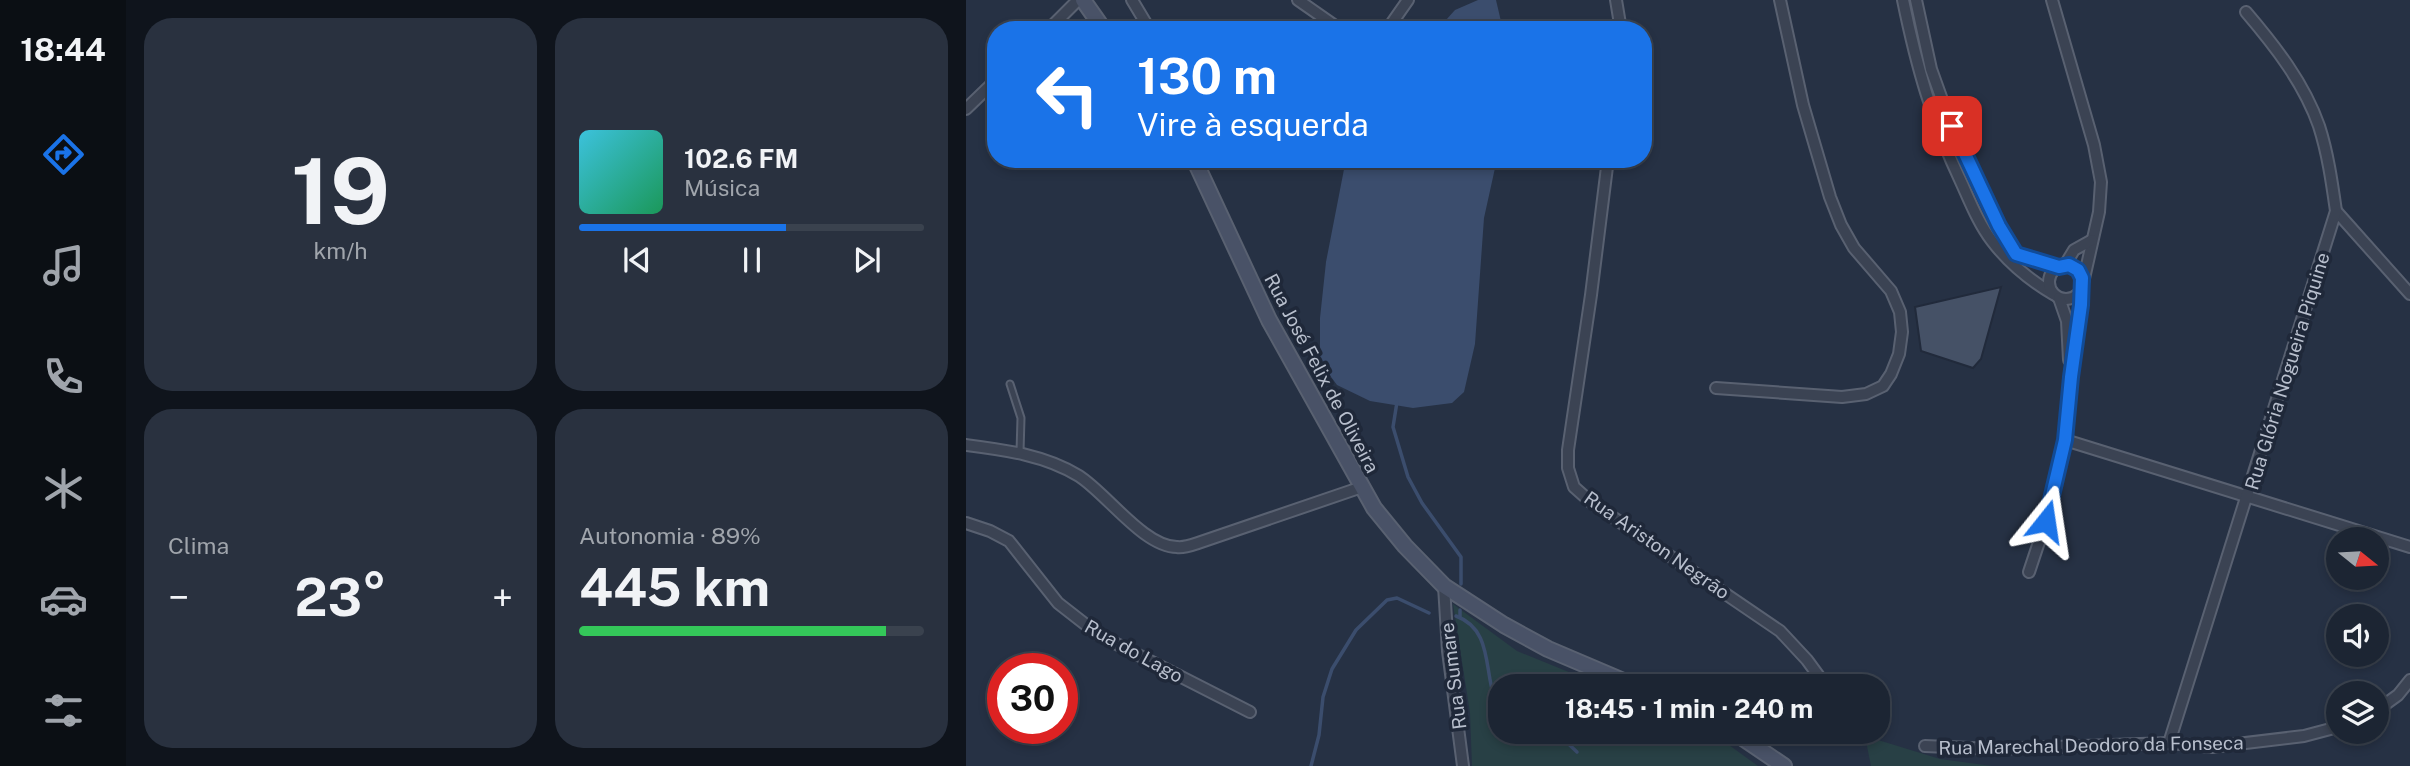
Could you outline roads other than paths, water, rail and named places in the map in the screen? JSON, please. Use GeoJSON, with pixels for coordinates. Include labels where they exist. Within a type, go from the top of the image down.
{"type":"FeatureCollection","features":[{"type":"Feature","properties":{"kind":"main road"},"geometry":{"type":"LineString","coordinates":[[1080,0],[1097,21]]}},
{"type":"Feature","properties":{"kind":"main road","name":"Rua José Felix de Oliveira"},"geometry":{"type":"LineString","coordinates":[[1198,168],[1269,320],[1374,508],[1405,546],[1444,586],[1504,625],[1548,649],[1607,674]]}},
{"type":"Feature","properties":{"kind":"main road"},"geometry":{"type":"LineString","coordinates":[[1752,744],[1784,766]]}},
{"type":"Feature","properties":{"kind":"street"},"geometry":{"type":"LineString","coordinates":[[1058,21],[1080,0]]}},
{"type":"Feature","properties":{"kind":"street"},"geometry":{"type":"LineString","coordinates":[[1132,0],[1145,21]]}},
{"type":"Feature","properties":{"kind":"street"},"geometry":{"type":"LineString","coordinates":[[1298,0],[1328,21]]}},
{"type":"Feature","properties":{"kind":"street"},"geometry":{"type":"LineString","coordinates":[[1393,21],[1408,0]]}},
{"type":"Feature","properties":{"kind":"street"},"geometry":{"type":"LineString","coordinates":[[1616,0],[1620,21]]}},
{"type":"Feature","properties":{"kind":"street"},"geometry":{"type":"LineString","coordinates":[[1716,388],[1842,397],[1866,394],[1883,386],[1899,354],[1902,331],[1900,312],[1891,291],[1854,248],[1830,197],[1803,105],[1780,0]]}},
{"type":"Feature","properties":{"kind":"street"},"geometry":{"type":"LineString","coordinates":[[1903,0],[1923,88],[1944,148],[1993,242],[2010,260],[2056,296],[2071,298],[2082,287]]}},
{"type":"Feature","properties":{"kind":"street"},"geometry":{"type":"LineString","coordinates":[[1916,0],[1931,69],[1945,108],[2002,233],[2016,254],[2078,270],[2082,287]]}},
{"type":"Feature","properties":{"kind":"street"},"geometry":{"type":"LineString","coordinates":[[2029,572],[2046,521],[2065,440],[2082,287],[2101,197],[2098,164],[2052,0]]}},
{"type":"Feature","properties":{"kind":"street","name":"Rua Glória Nogueira Piquine"},"geometry":{"type":"LineString","coordinates":[[2169,743],[2336,211],[2330,166],[2319,125],[2289,67],[2246,12]]}},
{"type":"Feature","properties":{"kind":"street"},"geometry":{"type":"LineString","coordinates":[[966,109],[987,89]]}},
{"type":"Feature","properties":{"kind":"street","name":"Rua Ariston Negrão"},"geometry":{"type":"LineString","coordinates":[[1607,168],[1568,450],[1568,468],[1574,487],[1612,518],[1780,631],[1817,674]]}},
{"type":"Feature","properties":{"kind":"street"},"geometry":{"type":"LineString","coordinates":[[1967,195],[1980,188]]}},
{"type":"Feature","properties":{"kind":"street"},"geometry":{"type":"LineString","coordinates":[[2336,211],[2410,294]]}},
{"type":"Feature","properties":{"kind":"street"},"geometry":{"type":"LineString","coordinates":[[2071,377],[2067,321],[2050,289],[2049,279],[2074,250],[2092,240]]}},
{"type":"Feature","properties":{"kind":"street"},"geometry":{"type":"LineString","coordinates":[[2065,440],[2410,547]]}},
{"type":"Feature","properties":{"kind":"street"},"geometry":{"type":"LineString","coordinates":[[966,445],[1020,452],[1055,464],[1079,476],[1158,543],[1177,547],[1198,543],[1362,487]]}},
{"type":"Feature","properties":{"kind":"street","name":"Rua do Lago"},"geometry":{"type":"LineString","coordinates":[[966,523],[1009,541],[1058,603],[1099,635],[1250,712]]}},
{"type":"Feature","properties":{"kind":"street","name":"Rua Sumare"},"geometry":{"type":"LineString","coordinates":[[1444,586],[1448,650],[1463,766]]}},
{"type":"Feature","properties":{"kind":"street"},"geometry":{"type":"LineString","coordinates":[[2389,702],[2410,680]]}},
{"type":"Feature","properties":{"kind":"street","name":"Rua Marechal Deodoro da Fonseca"},"geometry":{"type":"LineString","coordinates":[[1925,746],[1993,749],[2169,743],[2212,747],[2238,746],[2326,730]]}},
{"type":"Feature","properties":{"kind":"lane"},"geometry":{"type":"LineString","coordinates":[[1010,384],[1021,418],[1020,452]]}},
{"type":"Feature","properties":{"kind":"water"},"geometry":{"type":"Polygon","coordinates":[[[1478,0],[1496,0],[1501,21],[1445,21],[1455,10],[1478,0]]]}},
{"type":"Feature","properties":{"kind":"water"},"geometry":{"type":"Polygon","coordinates":[[[1344,168],[1495,168],[1484,218],[1475,344],[1464,392],[1452,403],[1413,408],[1370,401],[1337,385],[1320,362],[1320,318],[1326,262],[1344,168]]]}},
{"type":"Feature","properties":{"kind":"waterway"},"geometry":{"type":"LineString","coordinates":[[1397,402],[1393,427],[1408,477],[1422,503],[1461,557],[1461,584]]}},
{"type":"Feature","properties":{"kind":"waterway"},"geometry":{"type":"LineString","coordinates":[[1311,766],[1319,735],[1323,697],[1332,669],[1356,630],[1387,600],[1397,598],[1429,613]]}},
{"type":"Feature","properties":{"kind":"waterway"},"geometry":{"type":"LineString","coordinates":[[1460,610],[1460,617]]}},
{"type":"Feature","properties":{"kind":"waterway"},"geometry":{"type":"LineString","coordinates":[[1456,616],[1469,623],[1478,633],[1489,674]]}},
{"type":"Feature","properties":{"kind":"waterway"},"geometry":{"type":"LineString","coordinates":[[1569,744],[1577,752]]}}]}
